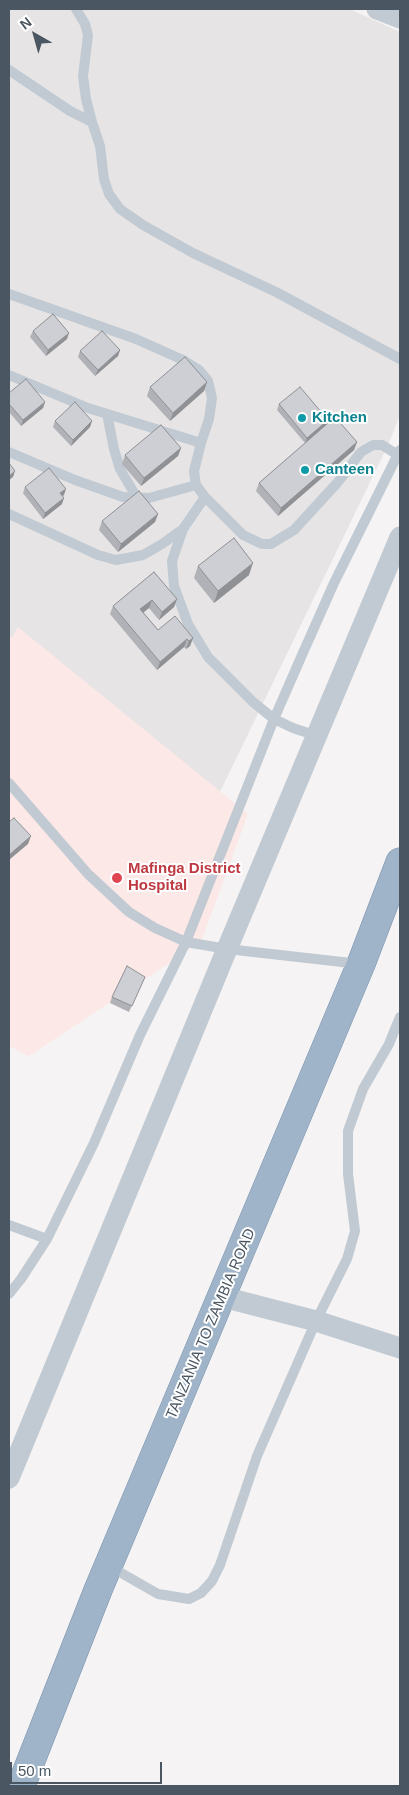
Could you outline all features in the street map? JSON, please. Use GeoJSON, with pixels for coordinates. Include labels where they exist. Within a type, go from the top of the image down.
{"type":"FeatureCollection","features":[{"type":"Feature","properties":{"kind":"highway","name":"TANZANIA TO ZAMBIA ROAD"},"geometry":{"type":"LineString","coordinates":[[21,1786],[108,1566],[223,1297],[361,964],[400,862]]}},
{"type":"Feature","properties":{"kind":"street"},"geometry":{"type":"LineString","coordinates":[[377,9],[400,18]]}},
{"type":"Feature","properties":{"kind":"street"},"geometry":{"type":"LineString","coordinates":[[9,1478],[400,536]]}},
{"type":"Feature","properties":{"kind":"street"},"geometry":{"type":"LineString","coordinates":[[223,1297],[316,1321],[400,1348]]}},
{"type":"Feature","properties":{"kind":"lane"},"geometry":{"type":"LineString","coordinates":[[76,9],[85,24],[88,35],[83,76],[86,99],[100,146],[104,179],[109,194],[120,209],[143,225],[193,253],[278,293],[400,359]]}},
{"type":"Feature","properties":{"kind":"lane"},"geometry":{"type":"LineString","coordinates":[[9,70],[70,111],[92,122]]}},
{"type":"Feature","properties":{"kind":"lane"},"geometry":{"type":"LineString","coordinates":[[9,294],[136,339],[199,370],[208,381],[212,398],[209,419],[194,470],[196,485],[205,497],[243,535],[262,544],[271,544],[294,530],[338,482],[361,452],[374,445],[382,445],[399,452],[334,583],[274,719],[186,942],[140,1035],[94,1142],[46,1239],[21,1279],[9,1294]]}},
{"type":"Feature","properties":{"kind":"lane"},"geometry":{"type":"LineString","coordinates":[[9,375],[66,400],[201,443]]}},
{"type":"Feature","properties":{"kind":"lane"},"geometry":{"type":"LineString","coordinates":[[107,414],[120,469],[137,498]]}},
{"type":"Feature","properties":{"kind":"lane"},"geometry":{"type":"LineString","coordinates":[[9,452],[111,494],[149,498],[196,485]]}},
{"type":"Feature","properties":{"kind":"lane"},"geometry":{"type":"LineString","coordinates":[[205,497],[183,528],[172,561],[174,586],[188,624],[208,657],[253,702],[274,719],[317,736]]}},
{"type":"Feature","properties":{"kind":"lane"},"geometry":{"type":"LineString","coordinates":[[9,514],[98,555],[116,560],[143,554],[162,544],[183,528]]}},
{"type":"Feature","properties":{"kind":"lane"},"geometry":{"type":"LineString","coordinates":[[9,783],[88,874],[129,912],[155,928],[186,942],[227,949],[361,964]]}},
{"type":"Feature","properties":{"kind":"lane"},"geometry":{"type":"LineString","coordinates":[[108,1566],[158,1594],[189,1599],[201,1593],[212,1581],[220,1565],[257,1456],[316,1321],[347,1259],[355,1231],[348,1174],[348,1131],[363,1089],[389,1044],[400,1017]]}},
{"type":"Feature","properties":{"kind":"lane"},"geometry":{"type":"LineString","coordinates":[[9,1225],[46,1239]]}},
{"type":"Feature","properties":{"kind":"shaded area"},"geometry":{"type":"Polygon","coordinates":[[[9,9],[350,9],[400,32],[400,415],[388,445],[220,792],[18,628],[12,638],[9,636],[9,9]]]}},
{"type":"Feature","properties":{"kind":"shaded area","name":"Mafinga District Hospital"},"geometry":{"type":"Polygon","coordinates":[[[18,627],[248,814],[201,942],[29,1056],[9,1046],[9,636],[12,638],[18,627]]]}},
{"type":"Feature","properties":{"kind":"building"},"geometry":{"type":"Polygon","coordinates":[[[53,314],[69,333],[48,350],[33,331],[53,314]]]}},
{"type":"Feature","properties":{"kind":"building"},"geometry":{"type":"Polygon","coordinates":[[[102,331],[120,350],[98,370],[80,351],[102,331]]]}},
{"type":"Feature","properties":{"kind":"building"},"geometry":{"type":"Polygon","coordinates":[[[185,357],[207,382],[173,413],[150,387],[185,357]]]}},
{"type":"Feature","properties":{"kind":"building"},"geometry":{"type":"Polygon","coordinates":[[[26,379],[45,402],[23,420],[9,404],[9,393],[26,379]]]}},
{"type":"Feature","properties":{"kind":"building","name":"Kitchen"},"geometry":{"type":"Polygon","coordinates":[[[300,387],[328,420],[307,438],[279,404],[300,387]]]}},
{"type":"Feature","properties":{"kind":"building"},"geometry":{"type":"Polygon","coordinates":[[[75,402],[92,421],[73,440],[55,421],[75,402]]]}},
{"type":"Feature","properties":{"kind":"building","name":"Canteen"},"geometry":{"type":"Polygon","coordinates":[[[335,417],[357,442],[281,508],[259,483],[335,417]]]}},
{"type":"Feature","properties":{"kind":"building"},"geometry":{"type":"Polygon","coordinates":[[[161,425],[181,448],[144,478],[125,455],[161,425]]]}},
{"type":"Feature","properties":{"kind":"building"},"geometry":{"type":"Polygon","coordinates":[[[9,463],[15,471],[9,476],[9,463]]]}},
{"type":"Feature","properties":{"kind":"building"},"geometry":{"type":"Polygon","coordinates":[[[49,468],[66,489],[60,493],[64,498],[45,513],[25,487],[49,468]]]}},
{"type":"Feature","properties":{"kind":"building"},"geometry":{"type":"Polygon","coordinates":[[[139,491],[158,514],[121,544],[102,521],[139,491]]]}},
{"type":"Feature","properties":{"kind":"building"},"geometry":{"type":"Polygon","coordinates":[[[234,538],[253,563],[218,591],[198,566],[234,538]]]}},
{"type":"Feature","properties":{"kind":"building"},"geometry":{"type":"Polygon","coordinates":[[[154,572],[177,599],[162,612],[152,600],[140,609],[158,630],[175,616],[193,638],[189,641],[187,639],[160,662],[113,606],[154,572]]]}},
{"type":"Feature","properties":{"kind":"building"},"geometry":{"type":"Polygon","coordinates":[[[14,818],[31,836],[9,855],[9,822],[14,818]]]}},
{"type":"Feature","properties":{"kind":"building"},"geometry":{"type":"Polygon","coordinates":[[[127,966],[145,977],[132,1006],[112,997],[127,966]]]}},
{"type":"Feature","properties":{"kind":"place","name":"Kitchen"},"geometry":{"type":"Point","coordinates":[302,418]}},
{"type":"Feature","properties":{"kind":"place","name":"Canteen"},"geometry":{"type":"Point","coordinates":[305,470]}},
{"type":"Feature","properties":{"kind":"place","name":"Mafinga District Hospital"},"geometry":{"type":"Point","coordinates":[117,878]}}]}
